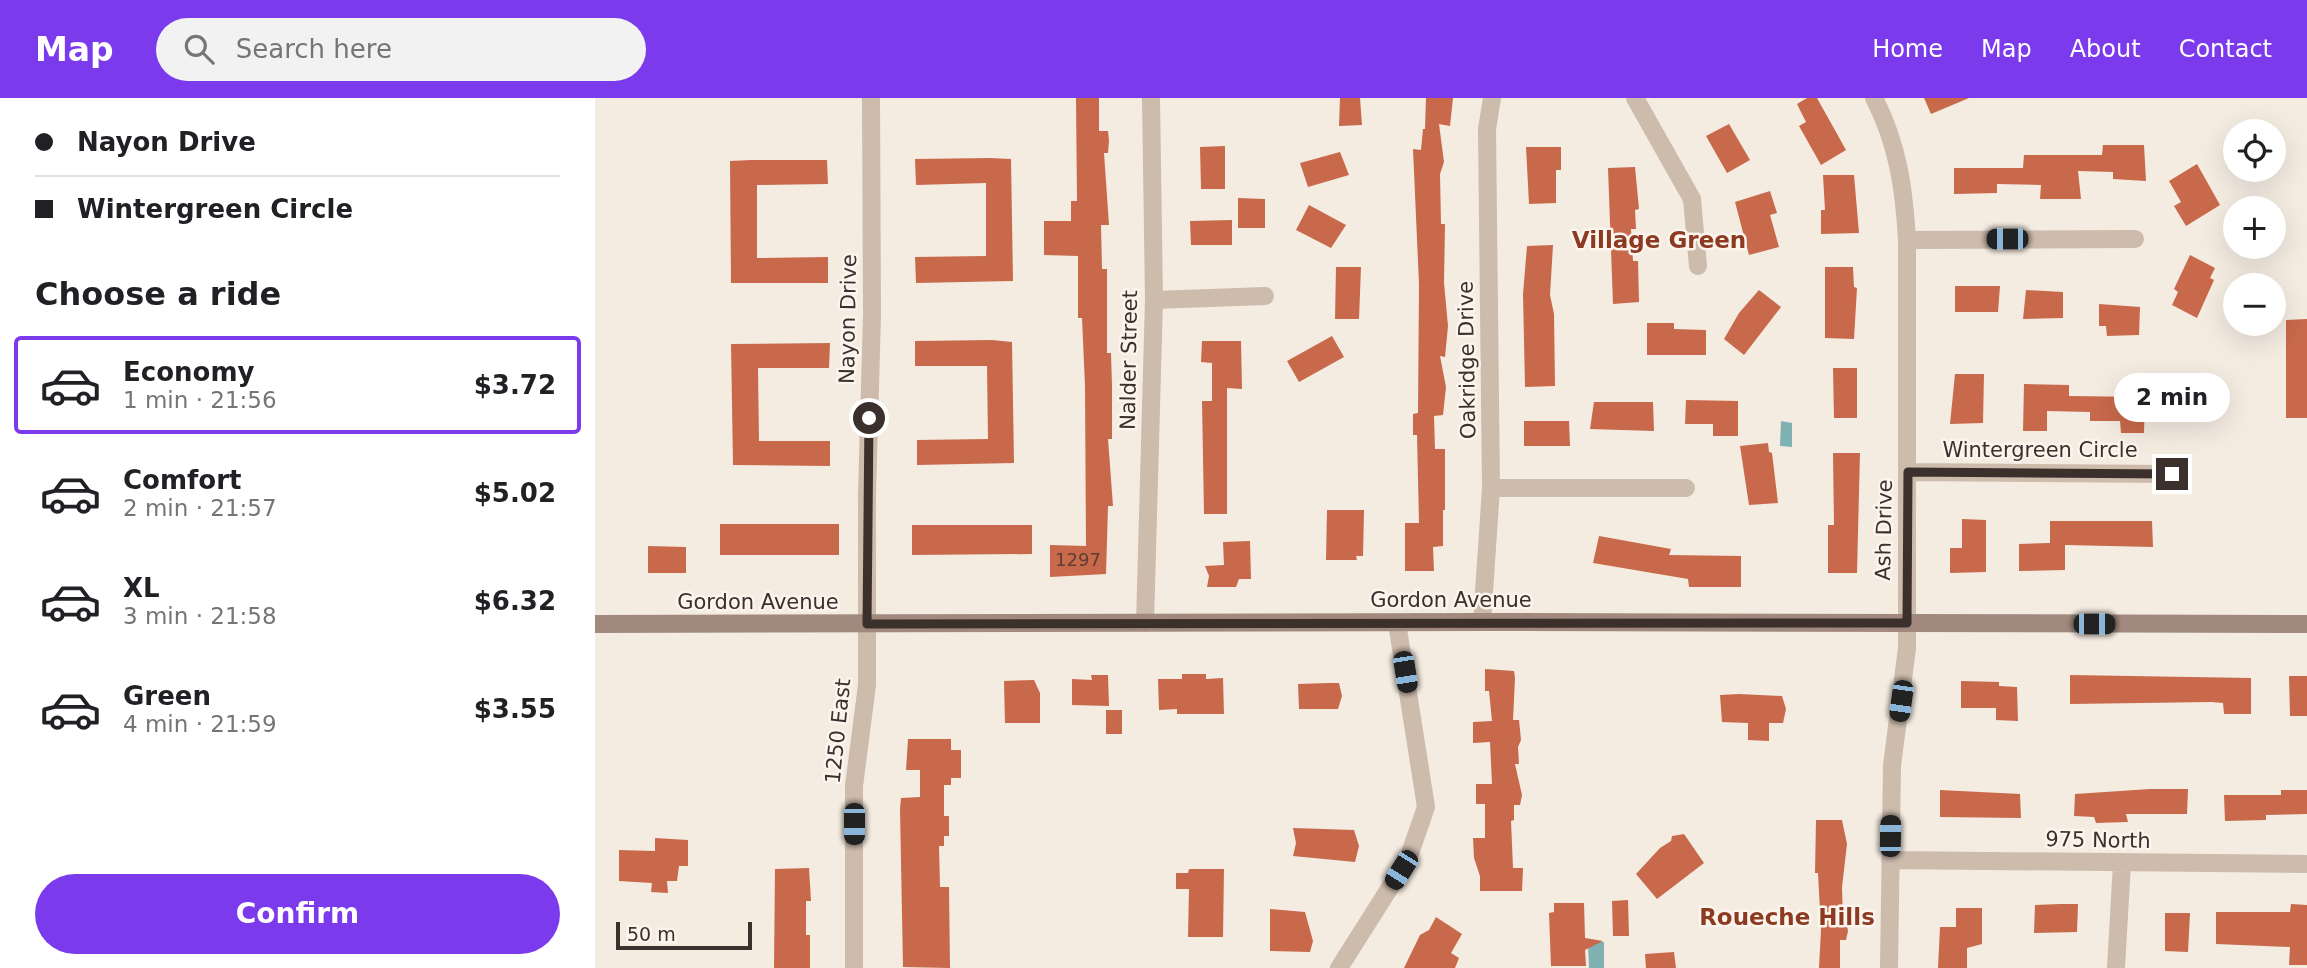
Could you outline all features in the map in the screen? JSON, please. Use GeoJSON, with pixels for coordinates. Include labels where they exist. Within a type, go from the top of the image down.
{"type":"FeatureCollection","features":[{"type":"Feature","properties":{"kind":"main road","name":"Gordon Avenue"},"geometry":{"type":"LineString","coordinates":[[595,624],[2307,624]]}},
{"type":"Feature","properties":{"kind":"street","name":"Nayon Drive"},"geometry":{"type":"LineString","coordinates":[[867,624],[872,315],[871,98]]}},
{"type":"Feature","properties":{"kind":"street","name":"Nalder Street"},"geometry":{"type":"LineString","coordinates":[[1145,623],[1154,300],[1151,98]]}},
{"type":"Feature","properties":{"kind":"street","name":"Oakridge Drive"},"geometry":{"type":"LineString","coordinates":[[1482,622],[1492,488],[1487,129],[1492,98]]}},
{"type":"Feature","properties":{"kind":"street"},"geometry":{"type":"LineString","coordinates":[[1635,98],[1692,199],[1697,266]]}},
{"type":"Feature","properties":{"kind":"street","name":"Ash Drive"},"geometry":{"type":"LineString","coordinates":[[1874,98],[1888,124],[1903,178],[1907,240],[1907,648],[1892,766],[1889,968]]}},
{"type":"Feature","properties":{"kind":"street"},"geometry":{"type":"LineString","coordinates":[[1907,240],[2134,239]]}},
{"type":"Feature","properties":{"kind":"street"},"geometry":{"type":"LineString","coordinates":[[1154,300],[1265,296]]}},
{"type":"Feature","properties":{"kind":"street","name":"Wintergreen Circle"},"geometry":{"type":"LineString","coordinates":[[1908,472],[2172,474]]}},
{"type":"Feature","properties":{"kind":"street"},"geometry":{"type":"LineString","coordinates":[[1492,488],[1686,488]]}},
{"type":"Feature","properties":{"kind":"street"},"geometry":{"type":"LineString","coordinates":[[1339,968],[1409,859],[1426,807],[1397,623]]}},
{"type":"Feature","properties":{"kind":"street","name":"1250 East"},"geometry":{"type":"LineString","coordinates":[[854,968],[854,786],[867,699],[867,624]]}},
{"type":"Feature","properties":{"kind":"street","name":"975 North"},"geometry":{"type":"LineString","coordinates":[[1889,860],[2307,864]]}},
{"type":"Feature","properties":{"kind":"street"},"geometry":{"type":"LineString","coordinates":[[2116,968],[2122,863]]}},
{"type":"Feature","properties":{"kind":"water"},"geometry":{"type":"Polygon","coordinates":[[[1781,421],[1792,423],[1792,447],[1780,446],[1781,421]]]}},
{"type":"Feature","properties":{"kind":"water"},"geometry":{"type":"Polygon","coordinates":[[[1588,942],[1604,942],[1604,968],[1589,968],[1588,942]]]}},
{"type":"Feature","properties":{"kind":"building"},"geometry":{"type":"Polygon","coordinates":[[[1076,98],[1099,98],[1099,131],[1108,131],[1109,141],[1108,153],[1104,153],[1109,225],[1101,225],[1102,269],[1107,269],[1107,353],[1111,353],[1112,439],[1108,439],[1113,506],[1108,506],[1106,574],[1050,577],[1050,545],[1086,546],[1085,386],[1082,318],[1078,318],[1078,256],[1044,255],[1044,221],[1071,221],[1071,201],[1077,201],[1076,98]]]}},
{"type":"Feature","properties":{"kind":"building"},"geometry":{"type":"Polygon","coordinates":[[[1340,98],[1360,98],[1362,125],[1339,126],[1340,98]]]}},
{"type":"Feature","properties":{"kind":"building"},"geometry":{"type":"Polygon","coordinates":[[[1426,98],[1453,98],[1450,126],[1439,124],[1444,162],[1440,174],[1441,224],[1445,224],[1444,283],[1448,326],[1445,357],[1440,356],[1446,387],[1443,415],[1434,416],[1435,449],[1445,449],[1445,510],[1443,546],[1433,547],[1434,571],[1405,571],[1405,523],[1419,523],[1417,435],[1413,435],[1413,414],[1418,413],[1419,284],[1413,149],[1421,150],[1426,98]]]}},
{"type":"Feature","properties":{"kind":"building"},"geometry":{"type":"Polygon","coordinates":[[[1807,98],[1817,98],[1846,150],[1821,165],[1799,126],[1806,122],[1797,104],[1807,98]]]}},
{"type":"Feature","properties":{"kind":"building"},"geometry":{"type":"Polygon","coordinates":[[[1924,98],[1969,98],[1931,114],[1924,98]]]}},
{"type":"Feature","properties":{"kind":"building"},"geometry":{"type":"Polygon","coordinates":[[[1729,124],[1750,160],[1727,173],[1706,136],[1729,124]]]}},
{"type":"Feature","properties":{"kind":"building"},"geometry":{"type":"Polygon","coordinates":[[[2103,145],[2144,145],[2146,181],[2113,179],[2113,172],[2078,171],[2081,199],[2040,199],[2041,185],[1997,184],[1997,193],[1954,194],[1954,168],[2023,168],[2024,155],[2102,155],[2103,145]]]}},
{"type":"Feature","properties":{"kind":"building"},"geometry":{"type":"Polygon","coordinates":[[[1225,146],[1225,189],[1201,189],[1200,147],[1225,146]]]}},
{"type":"Feature","properties":{"kind":"building"},"geometry":{"type":"Polygon","coordinates":[[[1526,147],[1561,147],[1561,170],[1556,170],[1556,203],[1529,204],[1526,147]]]}},
{"type":"Feature","properties":{"kind":"building"},"geometry":{"type":"Polygon","coordinates":[[[1340,152],[1349,175],[1308,187],[1300,163],[1340,152]]]}},
{"type":"Feature","properties":{"kind":"building"},"geometry":{"type":"Polygon","coordinates":[[[915,159],[1011,159],[1013,281],[916,283],[915,257],[986,256],[986,183],[916,185],[915,159]]]}},
{"type":"Feature","properties":{"kind":"building"},"geometry":{"type":"Polygon","coordinates":[[[827,160],[828,184],[757,185],[757,258],[828,257],[828,283],[731,283],[730,161],[827,160]]]}},
{"type":"Feature","properties":{"kind":"building"},"geometry":{"type":"Polygon","coordinates":[[[2197,164],[2220,205],[2186,226],[2174,206],[2181,202],[2169,181],[2197,164]]]}},
{"type":"Feature","properties":{"kind":"building"},"geometry":{"type":"Polygon","coordinates":[[[1635,167],[1639,209],[1635,210],[1636,229],[1631,229],[1633,261],[1638,261],[1639,302],[1613,304],[1608,168],[1635,167]]]}},
{"type":"Feature","properties":{"kind":"building"},"geometry":{"type":"Polygon","coordinates":[[[1823,175],[1854,175],[1859,233],[1821,234],[1821,210],[1825,210],[1823,175]]]}},
{"type":"Feature","properties":{"kind":"building"},"geometry":{"type":"Polygon","coordinates":[[[1770,191],[1777,213],[1770,215],[1779,247],[1749,255],[1735,202],[1770,191]]]}},
{"type":"Feature","properties":{"kind":"building"},"geometry":{"type":"Polygon","coordinates":[[[1238,198],[1265,199],[1265,228],[1238,228],[1238,198]]]}},
{"type":"Feature","properties":{"kind":"building"},"geometry":{"type":"Polygon","coordinates":[[[1309,205],[1346,225],[1331,248],[1296,230],[1309,205]]]}},
{"type":"Feature","properties":{"kind":"building"},"geometry":{"type":"Polygon","coordinates":[[[1232,220],[1232,245],[1191,245],[1190,221],[1232,220]]]}},
{"type":"Feature","properties":{"kind":"building"},"geometry":{"type":"Polygon","coordinates":[[[1553,245],[1550,295],[1554,314],[1555,386],[1525,387],[1523,294],[1527,246],[1553,245]]]}},
{"type":"Feature","properties":{"kind":"building"},"geometry":{"type":"Polygon","coordinates":[[[2190,255],[2215,268],[2210,278],[2214,280],[2197,318],[2172,305],[2178,292],[2174,289],[2190,255]]]}},
{"type":"Feature","properties":{"kind":"building"},"geometry":{"type":"Polygon","coordinates":[[[1336,267],[1361,267],[1359,319],[1335,319],[1336,267]]]}},
{"type":"Feature","properties":{"kind":"building"},"geometry":{"type":"Polygon","coordinates":[[[1825,267],[1853,267],[1854,287],[1857,288],[1854,339],[1825,338],[1825,267]]]}},
{"type":"Feature","properties":{"kind":"building"},"geometry":{"type":"Polygon","coordinates":[[[1955,286],[2000,286],[1998,312],[1955,312],[1955,286]]]}},
{"type":"Feature","properties":{"kind":"building"},"geometry":{"type":"Polygon","coordinates":[[[1759,290],[1781,307],[1744,355],[1724,339],[1739,313],[1759,290]]]}},
{"type":"Feature","properties":{"kind":"building"},"geometry":{"type":"Polygon","coordinates":[[[2026,290],[2063,292],[2063,318],[2023,319],[2026,290]]]}},
{"type":"Feature","properties":{"kind":"building"},"geometry":{"type":"Polygon","coordinates":[[[2099,304],[2140,307],[2139,335],[2107,336],[2106,326],[2099,326],[2099,304]]]}},
{"type":"Feature","properties":{"kind":"building"},"geometry":{"type":"Polygon","coordinates":[[[2307,319],[2307,418],[2286,418],[2286,320],[2307,319]]]}},
{"type":"Feature","properties":{"kind":"building"},"geometry":{"type":"Polygon","coordinates":[[[1647,323],[1674,323],[1674,329],[1706,330],[1706,355],[1647,355],[1647,323]]]}},
{"type":"Feature","properties":{"kind":"building"},"geometry":{"type":"Polygon","coordinates":[[[1332,336],[1344,357],[1299,382],[1287,361],[1332,336]]]}},
{"type":"Feature","properties":{"kind":"building"},"geometry":{"type":"Polygon","coordinates":[[[915,341],[1012,342],[1014,463],[917,465],[917,440],[988,439],[987,366],[915,366],[915,341]]]}},
{"type":"Feature","properties":{"kind":"building"},"geometry":{"type":"Polygon","coordinates":[[[1202,341],[1241,341],[1242,389],[1227,388],[1227,514],[1204,514],[1202,401],[1212,401],[1212,363],[1201,362],[1202,341]]]}},
{"type":"Feature","properties":{"kind":"building"},"geometry":{"type":"Polygon","coordinates":[[[830,343],[829,368],[758,368],[759,441],[830,441],[830,466],[733,465],[731,344],[830,343]]]}},
{"type":"Feature","properties":{"kind":"building"},"geometry":{"type":"Polygon","coordinates":[[[1833,368],[1857,368],[1857,418],[1834,418],[1833,368]]]}},
{"type":"Feature","properties":{"kind":"building"},"geometry":{"type":"Polygon","coordinates":[[[1955,374],[1984,374],[1983,423],[1950,424],[1955,374]]]}},
{"type":"Feature","properties":{"kind":"building"},"geometry":{"type":"Polygon","coordinates":[[[2024,384],[2069,385],[2069,396],[2145,397],[2144,433],[2121,433],[2120,421],[2090,421],[2090,412],[2047,411],[2047,431],[2023,431],[2024,384]]]}},
{"type":"Feature","properties":{"kind":"building"},"geometry":{"type":"Polygon","coordinates":[[[1686,400],[1738,401],[1738,436],[1713,436],[1713,424],[1685,424],[1686,400]]]}},
{"type":"Feature","properties":{"kind":"building"},"geometry":{"type":"Polygon","coordinates":[[[1594,402],[1653,402],[1654,431],[1590,429],[1594,402]]]}},
{"type":"Feature","properties":{"kind":"building"},"geometry":{"type":"Polygon","coordinates":[[[1524,421],[1569,421],[1570,446],[1524,446],[1524,421]]]}},
{"type":"Feature","properties":{"kind":"building"},"geometry":{"type":"Polygon","coordinates":[[[1768,443],[1769,452],[1772,453],[1778,503],[1749,505],[1740,446],[1768,443]]]}},
{"type":"Feature","properties":{"kind":"building"},"geometry":{"type":"Polygon","coordinates":[[[1833,453],[1860,453],[1857,573],[1828,573],[1828,525],[1834,525],[1833,453]]]}},
{"type":"Feature","properties":{"kind":"building"},"geometry":{"type":"Polygon","coordinates":[[[1327,510],[1364,510],[1363,556],[1356,556],[1357,560],[1326,560],[1327,510]]]}},
{"type":"Feature","properties":{"kind":"building"},"geometry":{"type":"Polygon","coordinates":[[[1962,519],[1986,520],[1986,572],[1950,573],[1950,548],[1962,548],[1962,519]]]}},
{"type":"Feature","properties":{"kind":"building"},"geometry":{"type":"Polygon","coordinates":[[[2050,521],[2152,521],[2153,547],[2065,545],[2065,570],[2019,571],[2019,544],[2050,543],[2050,521]]]}},
{"type":"Feature","properties":{"kind":"building"},"geometry":{"type":"Polygon","coordinates":[[[720,524],[839,524],[839,555],[720,555],[720,524]]]}},
{"type":"Feature","properties":{"kind":"building"},"geometry":{"type":"Polygon","coordinates":[[[912,525],[1032,525],[1032,554],[912,555],[912,525]]]}},
{"type":"Feature","properties":{"kind":"building"},"geometry":{"type":"Polygon","coordinates":[[[1599,536],[1671,549],[1669,555],[1741,556],[1741,587],[1689,587],[1688,579],[1593,563],[1599,536]]]}},
{"type":"Feature","properties":{"kind":"building"},"geometry":{"type":"Polygon","coordinates":[[[1250,541],[1251,579],[1239,579],[1236,587],[1207,587],[1209,576],[1205,566],[1224,565],[1223,542],[1250,541]]]}},
{"type":"Feature","properties":{"kind":"building"},"geometry":{"type":"Polygon","coordinates":[[[648,546],[686,547],[686,573],[648,573],[648,546]]]}},
{"type":"Feature","properties":{"kind":"building"},"geometry":{"type":"Polygon","coordinates":[[[1485,669],[1514,671],[1513,720],[1519,720],[1521,740],[1518,747],[1519,764],[1515,764],[1522,795],[1520,805],[1514,805],[1514,820],[1511,821],[1513,868],[1523,868],[1522,891],[1480,891],[1480,876],[1474,858],[1473,838],[1485,838],[1485,804],[1476,804],[1476,784],[1492,784],[1490,742],[1473,743],[1473,722],[1492,721],[1489,691],[1485,691],[1485,669]]]}},
{"type":"Feature","properties":{"kind":"building"},"geometry":{"type":"Polygon","coordinates":[[[1182,674],[1206,674],[1206,679],[1223,678],[1224,714],[1177,714],[1177,709],[1159,710],[1158,679],[1182,679],[1182,674]]]}},
{"type":"Feature","properties":{"kind":"building"},"geometry":{"type":"Polygon","coordinates":[[[1091,675],[1108,675],[1109,706],[1072,705],[1072,679],[1092,680],[1091,675]]]}},
{"type":"Feature","properties":{"kind":"building"},"geometry":{"type":"Polygon","coordinates":[[[2070,675],[2251,678],[2251,714],[2224,714],[2223,703],[2211,702],[2070,704],[2070,675]]]}},
{"type":"Feature","properties":{"kind":"building"},"geometry":{"type":"Polygon","coordinates":[[[2289,676],[2307,676],[2307,716],[2290,716],[2289,676]]]}},
{"type":"Feature","properties":{"kind":"building"},"geometry":{"type":"Polygon","coordinates":[[[1034,680],[1040,693],[1040,723],[1005,723],[1004,681],[1034,680]]]}},
{"type":"Feature","properties":{"kind":"building"},"geometry":{"type":"Polygon","coordinates":[[[1961,681],[1999,682],[1999,686],[2017,687],[2018,721],[1996,720],[1996,708],[1961,708],[1961,681]]]}},
{"type":"Feature","properties":{"kind":"building"},"geometry":{"type":"Polygon","coordinates":[[[1339,683],[1342,696],[1338,709],[1299,709],[1298,684],[1339,683]]]}},
{"type":"Feature","properties":{"kind":"building"},"geometry":{"type":"Polygon","coordinates":[[[1720,695],[1782,696],[1786,709],[1783,723],[1769,723],[1769,741],[1748,740],[1748,723],[1722,722],[1720,695]]]}},
{"type":"Feature","properties":{"kind":"building"},"geometry":{"type":"Polygon","coordinates":[[[1106,710],[1122,710],[1122,734],[1106,734],[1106,710]]]}},
{"type":"Feature","properties":{"kind":"building"},"geometry":{"type":"Polygon","coordinates":[[[908,739],[951,739],[951,750],[961,750],[961,778],[951,778],[951,785],[944,785],[944,816],[949,816],[949,836],[944,836],[944,846],[939,846],[940,887],[949,887],[950,968],[903,967],[901,798],[920,797],[920,770],[906,770],[908,739]]]}},
{"type":"Feature","properties":{"kind":"building"},"geometry":{"type":"Polygon","coordinates":[[[2188,789],[2187,814],[2126,814],[2128,822],[2096,823],[2094,817],[2074,816],[2075,794],[2188,789]]]}},
{"type":"Feature","properties":{"kind":"building"},"geometry":{"type":"Polygon","coordinates":[[[1940,790],[2020,794],[2021,818],[1940,817],[1940,790]]]}},
{"type":"Feature","properties":{"kind":"building"},"geometry":{"type":"Polygon","coordinates":[[[2281,790],[2307,790],[2307,814],[2266,815],[2266,820],[2225,821],[2224,795],[2281,795],[2281,790]]]}},
{"type":"Feature","properties":{"kind":"building"},"geometry":{"type":"Polygon","coordinates":[[[1816,820],[1842,820],[1847,844],[1842,887],[1843,920],[1846,920],[1848,931],[1846,940],[1840,940],[1840,968],[1819,968],[1821,930],[1818,873],[1815,873],[1816,820]]]}},
{"type":"Feature","properties":{"kind":"building"},"geometry":{"type":"Polygon","coordinates":[[[1293,828],[1354,830],[1359,846],[1355,862],[1293,856],[1296,843],[1293,828]]]}},
{"type":"Feature","properties":{"kind":"building"},"geometry":{"type":"Polygon","coordinates":[[[1684,834],[1704,863],[1657,899],[1636,874],[1660,848],[1671,841],[1672,836],[1684,834]]]}},
{"type":"Feature","properties":{"kind":"building"},"geometry":{"type":"Polygon","coordinates":[[[655,838],[688,840],[688,866],[679,866],[677,881],[667,881],[668,893],[651,892],[652,883],[619,881],[619,850],[655,851],[655,838]]]}},
{"type":"Feature","properties":{"kind":"building"},"geometry":{"type":"Polygon","coordinates":[[[809,868],[811,901],[806,901],[806,935],[810,935],[810,968],[774,968],[775,869],[809,868]]]}},
{"type":"Feature","properties":{"kind":"building"},"geometry":{"type":"Polygon","coordinates":[[[1189,869],[1224,869],[1223,937],[1188,937],[1189,889],[1176,889],[1176,873],[1188,873],[1189,869]]]}},
{"type":"Feature","properties":{"kind":"building"},"geometry":{"type":"Polygon","coordinates":[[[1628,900],[1629,936],[1613,936],[1612,901],[1628,900]]]}},
{"type":"Feature","properties":{"kind":"building"},"geometry":{"type":"Polygon","coordinates":[[[1554,903],[1584,903],[1585,938],[1603,941],[1585,950],[1586,966],[1551,966],[1549,913],[1554,912],[1554,903]]]}},
{"type":"Feature","properties":{"kind":"building"},"geometry":{"type":"Polygon","coordinates":[[[2078,904],[2077,932],[2034,933],[2035,905],[2078,904]]]}},
{"type":"Feature","properties":{"kind":"building"},"geometry":{"type":"Polygon","coordinates":[[[2291,904],[2307,905],[2307,965],[2289,965],[2290,947],[2216,944],[2216,912],[2290,912],[2291,904]]]}},
{"type":"Feature","properties":{"kind":"building"},"geometry":{"type":"Polygon","coordinates":[[[1956,908],[1982,908],[1982,944],[1967,948],[1967,968],[1938,968],[1940,927],[1956,927],[1956,908]]]}},
{"type":"Feature","properties":{"kind":"building"},"geometry":{"type":"Polygon","coordinates":[[[1270,909],[1305,912],[1313,941],[1310,952],[1270,951],[1270,909]]]}},
{"type":"Feature","properties":{"kind":"building"},"geometry":{"type":"Polygon","coordinates":[[[2165,913],[2190,913],[2188,952],[2165,951],[2165,913]]]}},
{"type":"Feature","properties":{"kind":"building"},"geometry":{"type":"Polygon","coordinates":[[[1436,917],[1462,934],[1451,953],[1459,958],[1455,968],[1404,968],[1420,935],[1429,930],[1436,917]]]}},
{"type":"Feature","properties":{"kind":"building"},"geometry":{"type":"Polygon","coordinates":[[[1674,952],[1676,968],[1646,968],[1645,954],[1674,952]]]}},
{"type":"Feature","properties":{"kind":"district","name":"Village Green"},"geometry":{"type":"Point","coordinates":[1659,240]}},
{"type":"Feature","properties":{"kind":"district","name":"Roueche Hills"},"geometry":{"type":"Point","coordinates":[1787,917]}},
{"type":"Feature","properties":{"kind":"route"},"geometry":{"type":"LineString","coordinates":[[869,418],[867,624],[1907,623],[1905,596],[1908,472],[2172,474]]}}]}
